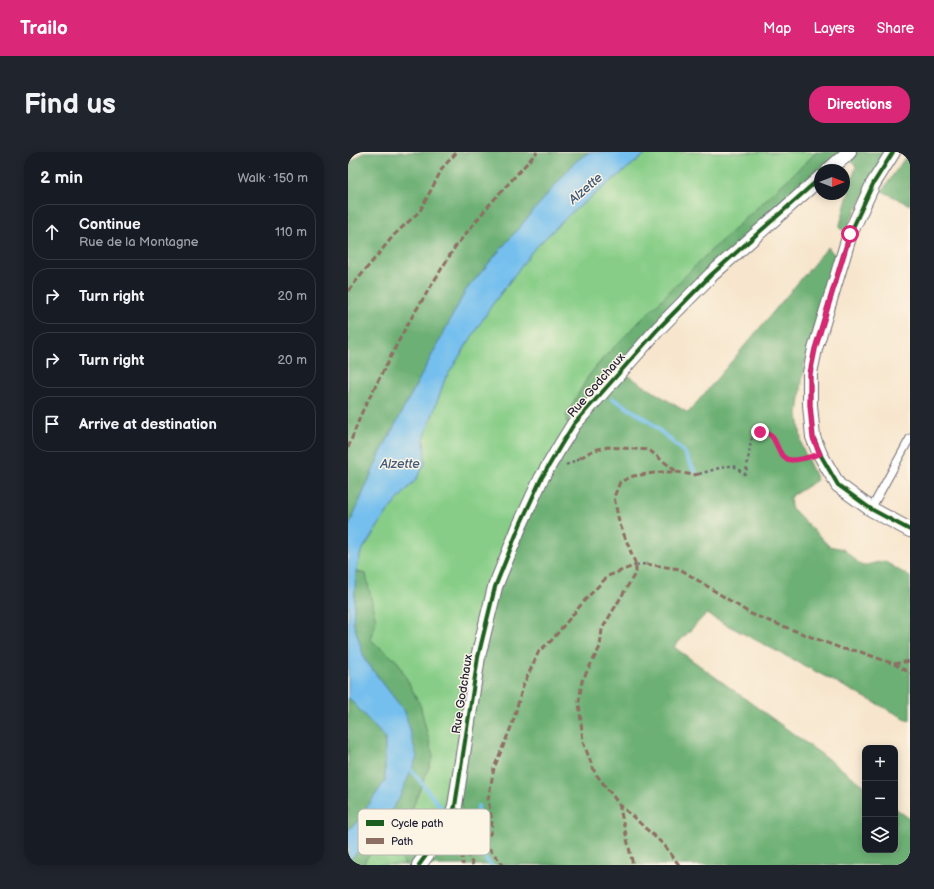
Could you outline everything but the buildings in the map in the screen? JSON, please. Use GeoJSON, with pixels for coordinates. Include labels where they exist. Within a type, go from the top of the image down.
{"type":"FeatureCollection","features":[{"type":"Feature","properties":{"kind":"street"},"geometry":{"type":"LineString","coordinates":[[836,164],[849,152]]}},
{"type":"Feature","properties":{"kind":"street"},"geometry":{"type":"LineString","coordinates":[[893,152],[873,184],[850,234],[815,349],[810,374],[810,405],[813,438],[820,454],[838,485],[870,509],[910,530]]}},
{"type":"Feature","properties":{"kind":"street","name":"Rue Godchaux"},"geometry":{"type":"LineString","coordinates":[[454,809],[478,657],[495,587],[520,525],[541,479],[574,424],[658,329],[711,275],[814,183]]}},
{"type":"Feature","properties":{"kind":"street","name":"Rue Godchaux"},"geometry":{"type":"LineString","coordinates":[[419,865],[426,855]]}},
{"type":"Feature","properties":{"kind":"lane"},"geometry":{"type":"LineString","coordinates":[[870,509],[910,438]]}},
{"type":"Feature","properties":{"kind":"path"},"geometry":{"type":"LineString","coordinates":[[699,474],[726,466],[734,466],[744,474],[746,473],[751,440],[754,435],[760,432],[766,432],[771,436],[782,456],[790,460],[820,454]]}},
{"type":"Feature","properties":{"kind":"path"},"geometry":{"type":"LineString","coordinates":[[636,566],[646,564]]}},
{"type":"Feature","properties":{"kind":"green space"},"geometry":{"type":"Polygon","coordinates":[[[364,152],[589,152],[575,162],[466,290],[380,454],[348,528],[348,164],[364,152]]]}},
{"type":"Feature","properties":{"kind":"green space"},"geometry":{"type":"Polygon","coordinates":[[[648,152],[817,152],[701,260],[604,357],[588,377],[567,414],[574,424],[467,809],[412,809],[433,757],[420,705],[398,663],[370,640],[366,574],[356,572],[361,552],[388,511],[417,478],[425,464],[424,439],[445,379],[492,305],[533,250],[570,214],[648,152]]]}},
{"type":"Feature","properties":{"kind":"green space"},"geometry":{"type":"Polygon","coordinates":[[[817,152],[887,152],[845,231],[839,228],[847,200],[850,200],[850,188],[856,166],[845,156],[836,164],[814,164],[814,184],[620,371],[688,413],[828,247],[836,257],[804,365],[798,414],[802,447],[817,480],[790,497],[791,507],[829,546],[843,549],[862,566],[884,561],[910,577],[910,721],[706,614],[674,647],[862,784],[862,853],[898,853],[898,810],[910,819],[910,865],[419,865],[430,855],[490,855],[490,809],[462,809],[457,789],[495,587],[574,424],[566,422],[567,414],[588,377],[604,357],[701,260],[817,152]]]}},
{"type":"Feature","properties":{"kind":"green space"},"geometry":{"type":"Polygon","coordinates":[[[910,152],[910,205],[882,191],[910,152]]]}},
{"type":"Feature","properties":{"kind":"green space"},"geometry":{"type":"Polygon","coordinates":[[[356,572],[366,574],[376,621],[371,640],[398,662],[420,705],[433,757],[412,809],[378,809],[405,712],[365,660],[353,622],[356,572]]]}},
{"type":"Feature","properties":{"kind":"green space"},"geometry":{"type":"Polygon","coordinates":[[[348,697],[385,738],[385,781],[366,809],[358,809],[358,820],[348,830],[348,697]]]}},
{"type":"Feature","properties":{"kind":"green space"},"geometry":{"type":"Polygon","coordinates":[[[358,851],[358,855],[369,855],[365,860],[364,865],[348,865],[348,861],[358,851]]]}},
{"type":"Feature","properties":{"kind":"green space"},"geometry":{"type":"Polygon","coordinates":[[[369,855],[400,855],[405,865],[364,865],[365,860],[369,855]]]}},
{"type":"Feature","properties":{"kind":"green space"},"geometry":{"type":"Polygon","coordinates":[[[400,855],[418,855],[419,857],[411,865],[405,865],[400,855]]]}},
{"type":"Feature","properties":{"kind":"green space"},"geometry":{"type":"Polygon","coordinates":[[[414,855],[449,855],[419,865],[411,865],[419,857],[414,855]]]}},
{"type":"Feature","properties":{"kind":"water","name":"Alzette"},"geometry":{"type":"Polygon","coordinates":[[[589,152],[648,152],[570,214],[533,250],[492,305],[445,379],[424,439],[425,464],[417,478],[388,511],[361,552],[356,572],[353,622],[365,660],[405,712],[417,757],[399,799],[392,809],[366,809],[385,781],[385,738],[348,697],[348,528],[380,454],[466,290],[575,162],[589,152]]]}},
{"type":"Feature","properties":{"kind":"water","name":"Alzette"},"geometry":{"type":"Polygon","coordinates":[[[358,820],[358,851],[348,861],[348,830],[358,820]]]}},
{"type":"Feature","properties":{"kind":"waterway"},"geometry":{"type":"LineString","coordinates":[[612,398],[649,421],[684,452],[695,472]]}},
{"type":"Feature","properties":{"kind":"waterway"},"geometry":{"type":"LineString","coordinates":[[409,767],[442,809]]}},
{"type":"Feature","properties":{"kind":"waterway"},"geometry":{"type":"LineString","coordinates":[[482,855],[491,865]]}},
{"type":"Feature","properties":{"kind":"marked path"},"geometry":{"type":"LineString","coordinates":[[348,291],[394,235],[420,211],[443,167],[457,152]]}},
{"type":"Feature","properties":{"kind":"marked path"},"geometry":{"type":"LineString","coordinates":[[348,448],[362,412],[407,325],[455,247],[489,205],[537,152]]}},
{"type":"Feature","properties":{"kind":"marked path"},"geometry":{"type":"LineString","coordinates":[[580,458],[590,452],[608,447],[649,450],[677,472]]}},
{"type":"Feature","properties":{"kind":"marked path"},"geometry":{"type":"LineString","coordinates":[[679,865],[665,846],[619,804],[595,773],[583,742],[579,702],[582,681],[600,647],[602,629],[636,572],[636,565],[619,522],[614,497],[620,482],[633,476],[661,472],[677,472],[693,475],[699,474]]}},
{"type":"Feature","properties":{"kind":"marked path"},"geometry":{"type":"LineString","coordinates":[[646,564],[680,569],[751,614],[843,649],[858,651],[894,664],[910,673]]}},
{"type":"Feature","properties":{"kind":"marked path"},"geometry":{"type":"LineString","coordinates":[[490,809],[488,800],[494,768],[512,725],[523,686],[539,651],[551,641],[585,600],[608,576],[636,565]]}},
{"type":"Feature","properties":{"kind":"marked path"},"geometry":{"type":"LineString","coordinates":[[894,664],[910,661]]}},
{"type":"Feature","properties":{"kind":"marked path"},"geometry":{"type":"LineString","coordinates":[[619,804],[633,865]]}},
{"type":"Feature","properties":{"kind":"marked path"},"geometry":{"type":"LineString","coordinates":[[490,810],[492,821],[490,834]]}},
{"type":"Feature","properties":{"kind":"marked path"},"geometry":{"type":"LineString","coordinates":[[490,850],[503,865]]}},
{"type":"Feature","properties":{"kind":"marked path"},"geometry":{"type":"LineString","coordinates":[[462,855],[463,865]]}},
{"type":"Feature","properties":{"kind":"marked path"},"geometry":{"type":"LineString","coordinates":[[468,855],[473,865]]}},
{"type":"Feature","properties":{"kind":"cycle path"},"geometry":{"type":"LineString","coordinates":[[893,152],[873,184],[850,234],[815,349],[810,373],[810,405],[813,437],[820,454],[838,485],[871,509],[910,530]]}},
{"type":"Feature","properties":{"kind":"cycle path"},"geometry":{"type":"LineString","coordinates":[[454,809],[478,657],[495,587],[520,525],[541,479],[574,424],[658,329],[711,275],[814,183]]}},
{"type":"Feature","properties":{"kind":"cycle path"},"geometry":{"type":"LineString","coordinates":[[419,865],[426,855]]}},
{"type":"Feature","properties":{"kind":"route"},"geometry":{"type":"LineString","coordinates":[[760,432],[766,432],[771,436],[782,456],[790,460],[820,454],[813,438],[810,405],[810,374],[815,349],[850,234]]}}]}
